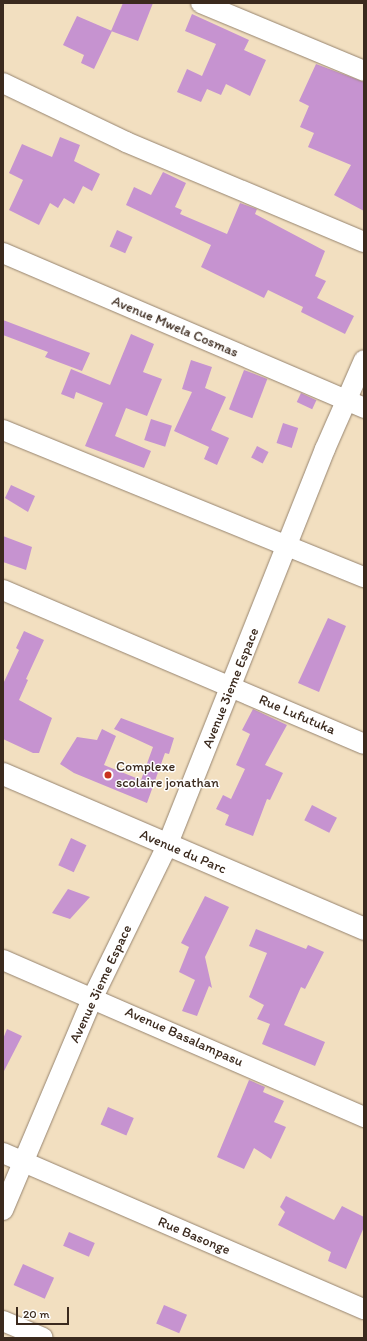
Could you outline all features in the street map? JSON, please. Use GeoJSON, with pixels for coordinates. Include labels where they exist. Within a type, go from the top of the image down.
{"type":"FeatureCollection","features":[{"type":"Feature","properties":{"kind":"street"},"geometry":{"type":"LineString","coordinates":[[201,3],[364,71]]}},
{"type":"Feature","properties":{"kind":"street"},"geometry":{"type":"LineString","coordinates":[[3,83],[126,142],[364,242]]}},
{"type":"Feature","properties":{"kind":"street","name":"Avenue Mwela Cosmas"},"geometry":{"type":"LineString","coordinates":[[3,253],[356,404]]}},
{"type":"Feature","properties":{"kind":"street","name":"Avenue 3ieme Espace"},"geometry":{"type":"LineString","coordinates":[[3,1210],[25,1162],[93,997],[167,846],[288,546],[325,449],[356,404],[364,360]]}},
{"type":"Feature","properties":{"kind":"street"},"geometry":{"type":"LineString","coordinates":[[3,430],[364,577]]}},
{"type":"Feature","properties":{"kind":"street","name":"Rue Lufutuka"},"geometry":{"type":"LineString","coordinates":[[3,590],[364,744]]}},
{"type":"Feature","properties":{"kind":"street","name":"Avenue du Parc"},"geometry":{"type":"LineString","coordinates":[[3,774],[167,846],[364,929]]}},
{"type":"Feature","properties":{"kind":"street","name":"Avenue Basalampasu"},"geometry":{"type":"LineString","coordinates":[[3,960],[93,997],[364,1117]]}},
{"type":"Feature","properties":{"kind":"street","name":"Rue Basonge"},"geometry":{"type":"LineString","coordinates":[[3,1154],[25,1162],[364,1309]]}},
{"type":"Feature","properties":{"kind":"street"},"geometry":{"type":"LineString","coordinates":[[3,1321],[43,1338]]}},
{"type":"Feature","properties":{"kind":"building"},"geometry":{"type":"Polygon","coordinates":[[[123,3],[153,3],[138,41],[111,31],[123,3]]]}},
{"type":"Feature","properties":{"kind":"building"},"geometry":{"type":"Polygon","coordinates":[[[192,14],[249,40],[244,50],[266,60],[250,96],[226,84],[221,95],[207,89],[201,102],[177,92],[187,69],[202,76],[216,44],[185,31],[192,14]]]}},
{"type":"Feature","properties":{"kind":"building"},"geometry":{"type":"Polygon","coordinates":[[[77,16],[112,31],[94,69],[81,63],[84,55],[63,45],[77,16]]]}},
{"type":"Feature","properties":{"kind":"building"},"geometry":{"type":"Polygon","coordinates":[[[316,64],[364,82],[364,211],[334,195],[351,165],[308,147],[314,133],[300,127],[309,106],[299,101],[316,64]]]}},
{"type":"Feature","properties":{"kind":"building"},"geometry":{"type":"Polygon","coordinates":[[[60,137],[80,145],[74,161],[100,174],[92,191],[83,186],[74,204],[64,198],[58,208],[50,203],[39,225],[9,210],[23,180],[9,173],[22,144],[52,157],[60,137]]]}},
{"type":"Feature","properties":{"kind":"building"},"geometry":{"type":"Polygon","coordinates":[[[163,172],[186,183],[175,207],[182,210],[180,214],[227,234],[240,203],[257,209],[255,214],[325,251],[315,276],[326,281],[317,298],[354,316],[345,334],[301,312],[303,307],[268,290],[264,298],[201,267],[211,245],[126,205],[134,187],[151,195],[163,172]]]}},
{"type":"Feature","properties":{"kind":"building"},"geometry":{"type":"Polygon","coordinates":[[[117,230],[133,237],[125,253],[110,246],[117,230]]]}},
{"type":"Feature","properties":{"kind":"building"},"geometry":{"type":"Polygon","coordinates":[[[3,320],[90,353],[82,371],[45,357],[48,352],[3,335],[3,320]]]}},
{"type":"Feature","properties":{"kind":"building"},"geometry":{"type":"Polygon","coordinates":[[[131,334],[154,344],[143,372],[162,379],[147,416],[126,408],[115,436],[151,451],[144,468],[85,446],[103,403],[76,392],[74,399],[61,394],[71,369],[110,385],[131,334]]]}},
{"type":"Feature","properties":{"kind":"building"},"geometry":{"type":"Polygon","coordinates":[[[191,360],[212,367],[205,388],[226,397],[211,430],[229,438],[217,465],[204,459],[209,447],[174,431],[192,392],[182,389],[191,360]]]}},
{"type":"Feature","properties":{"kind":"building"},"geometry":{"type":"Polygon","coordinates":[[[244,370],[267,379],[252,418],[229,409],[244,370]]]}},
{"type":"Feature","properties":{"kind":"building"},"geometry":{"type":"Polygon","coordinates":[[[301,393],[316,400],[312,409],[297,402],[301,393]]]}},
{"type":"Feature","properties":{"kind":"building"},"geometry":{"type":"Polygon","coordinates":[[[151,419],[172,426],[165,447],[144,440],[151,419]]]}},
{"type":"Feature","properties":{"kind":"building"},"geometry":{"type":"Polygon","coordinates":[[[283,423],[298,428],[292,448],[277,443],[283,423]]]}},
{"type":"Feature","properties":{"kind":"building"},"geometry":{"type":"Polygon","coordinates":[[[257,446],[269,452],[263,463],[251,458],[257,446]]]}},
{"type":"Feature","properties":{"kind":"building"},"geometry":{"type":"Polygon","coordinates":[[[11,485],[35,496],[28,512],[5,498],[11,485]]]}},
{"type":"Feature","properties":{"kind":"building"},"geometry":{"type":"Polygon","coordinates":[[[3,536],[32,547],[26,570],[3,562],[3,536]]]}},
{"type":"Feature","properties":{"kind":"building"},"geometry":{"type":"Polygon","coordinates":[[[328,618],[346,626],[319,692],[298,683],[328,618]]]}},
{"type":"Feature","properties":{"kind":"building"},"geometry":{"type":"Polygon","coordinates":[[[24,631],[44,640],[26,679],[28,680],[19,700],[52,718],[39,753],[33,753],[3,739],[3,684],[19,650],[16,648],[24,631]]]}},
{"type":"Feature","properties":{"kind":"building"},"geometry":{"type":"Polygon","coordinates":[[[253,709],[287,725],[265,765],[283,773],[270,800],[267,799],[253,836],[225,825],[229,815],[216,809],[223,795],[231,799],[245,769],[236,765],[250,734],[242,730],[253,709]]]}},
{"type":"Feature","properties":{"kind":"building"},"geometry":{"type":"Polygon","coordinates":[[[121,718],[174,738],[169,754],[165,753],[147,803],[74,773],[60,764],[77,737],[97,740],[102,729],[116,736],[104,765],[141,780],[153,747],[114,729],[121,718]]]}},
{"type":"Feature","properties":{"kind":"building"},"geometry":{"type":"Polygon","coordinates":[[[312,805],[337,818],[329,833],[304,820],[312,805]]]}},
{"type":"Feature","properties":{"kind":"building"},"geometry":{"type":"Polygon","coordinates":[[[71,838],[86,845],[74,872],[58,865],[71,838]]]}},
{"type":"Feature","properties":{"kind":"building"},"geometry":{"type":"Polygon","coordinates":[[[68,889],[90,897],[70,919],[52,913],[68,889]]]}},
{"type":"Feature","properties":{"kind":"building"},"geometry":{"type":"Polygon","coordinates":[[[205,896],[229,907],[205,957],[212,988],[209,986],[197,1016],[182,1011],[195,980],[179,972],[189,947],[181,943],[205,896]]]}},
{"type":"Feature","properties":{"kind":"building"},"geometry":{"type":"Polygon","coordinates":[[[256,929],[306,949],[308,945],[324,952],[305,989],[301,987],[284,1025],[325,1042],[315,1066],[262,1044],[270,1024],[257,1019],[264,1005],[249,997],[267,953],[249,946],[256,929]]]}},
{"type":"Feature","properties":{"kind":"building"},"geometry":{"type":"Polygon","coordinates":[[[7,1029],[22,1036],[3,1073],[3,1039],[7,1029]]]}},
{"type":"Feature","properties":{"kind":"building"},"geometry":{"type":"Polygon","coordinates":[[[249,1080],[265,1087],[263,1092],[284,1101],[274,1122],[286,1127],[271,1159],[254,1148],[244,1169],[217,1157],[249,1080]]]}},
{"type":"Feature","properties":{"kind":"building"},"geometry":{"type":"Polygon","coordinates":[[[108,1107],[134,1118],[126,1135],[101,1124],[108,1107]]]}},
{"type":"Feature","properties":{"kind":"building"},"geometry":{"type":"Polygon","coordinates":[[[286,1196],[334,1220],[342,1206],[364,1217],[364,1227],[346,1269],[328,1261],[331,1252],[278,1225],[285,1212],[280,1207],[286,1196]]]}},
{"type":"Feature","properties":{"kind":"building"},"geometry":{"type":"Polygon","coordinates":[[[69,1232],[95,1243],[89,1257],[63,1246],[69,1232]]]}},
{"type":"Feature","properties":{"kind":"building"},"geometry":{"type":"Polygon","coordinates":[[[23,1264],[54,1278],[45,1299],[14,1285],[23,1264]]]}},
{"type":"Feature","properties":{"kind":"building"},"geometry":{"type":"Polygon","coordinates":[[[164,1305],[187,1315],[179,1333],[156,1323],[164,1305]]]}},
{"type":"Feature","properties":{"kind":"place","name":"Complexe scolaire jonathan"},"geometry":{"type":"Point","coordinates":[108,775]}}]}
